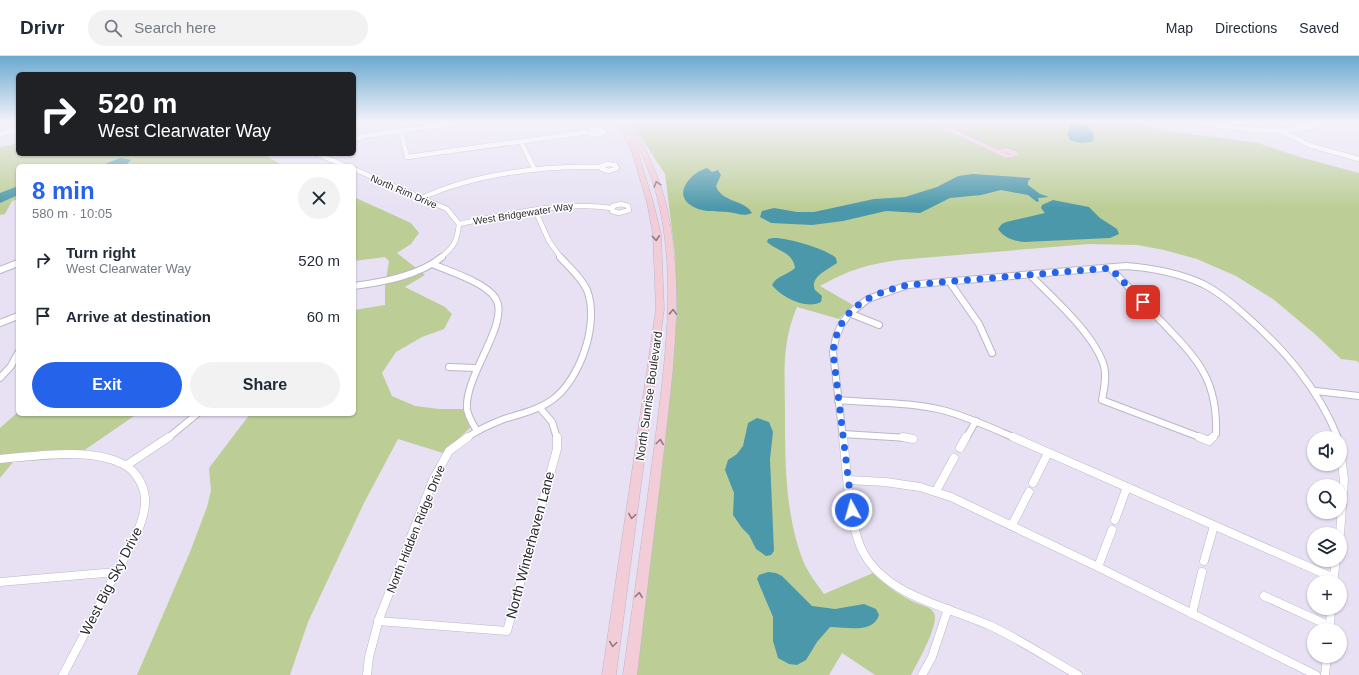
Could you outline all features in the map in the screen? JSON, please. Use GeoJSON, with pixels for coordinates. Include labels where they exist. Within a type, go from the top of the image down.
{"type":"FeatureCollection","features":[{"type":"Feature","properties":{"kind":"street"},"geometry":{"type":"LineString","coordinates":[[405,151],[407,158],[458,151]]}},
{"type":"Feature","properties":{"kind":"street"},"geometry":{"type":"LineString","coordinates":[[525,151],[535,170]]}},
{"type":"Feature","properties":{"kind":"street","name":"North Sunrise Boulevard"},"geometry":{"type":"LineString","coordinates":[[608,675],[660,309],[657,234],[650,202],[634,151]]}},
{"type":"Feature","properties":{"kind":"street","name":"North Sunrise Boulevard"},"geometry":{"type":"LineString","coordinates":[[630,675],[671,348],[673,282],[669,234],[657,184],[644,151]]}},
{"type":"Feature","properties":{"kind":"street"},"geometry":{"type":"LineString","coordinates":[[995,151],[1008,157],[1016,155],[1011,151]]}},
{"type":"Feature","properties":{"kind":"street"},"geometry":{"type":"LineString","coordinates":[[1329,151],[1359,159]]}},
{"type":"Feature","properties":{"kind":"street"},"geometry":{"type":"LineString","coordinates":[[323,156],[341,164]]}},
{"type":"Feature","properties":{"kind":"street"},"geometry":{"type":"LineString","coordinates":[[422,198],[442,188],[459,183],[535,170],[574,166],[601,167]]}},
{"type":"Feature","properties":{"kind":"street","name":"North Rim Drive"},"geometry":{"type":"LineString","coordinates":[[356,171],[447,209],[459,224]]}},
{"type":"Feature","properties":{"kind":"street","name":"West Bridgewater Way"},"geometry":{"type":"LineString","coordinates":[[459,224],[535,210],[574,205],[593,205],[612,208]]}},
{"type":"Feature","properties":{"kind":"street","name":"North Hidden Ridge Drive"},"geometry":{"type":"LineString","coordinates":[[367,675],[367,664],[378,621],[434,478],[447,454],[457,444],[477,431],[540,408],[563,392],[575,377],[591,320],[592,309],[585,286],[580,278],[554,249],[535,210]]}},
{"type":"Feature","properties":{"kind":"street"},"geometry":{"type":"LineString","coordinates":[[356,286],[396,278],[432,264],[456,242],[459,224]]}},
{"type":"Feature","properties":{"kind":"street"},"geometry":{"type":"LineString","coordinates":[[0,270],[16,264]]}},
{"type":"Feature","properties":{"kind":"street"},"geometry":{"type":"LineString","coordinates":[[432,264],[485,288],[496,298],[500,309],[498,322],[470,381],[466,397],[467,409],[477,431]]}},
{"type":"Feature","properties":{"kind":"street"},"geometry":{"type":"LineString","coordinates":[[1078,675],[991,627],[902,590],[875,569],[865,556],[856,539],[833,352],[834,338],[837,330],[849,313],[867,298],[890,289],[908,285],[1126,266],[1156,269],[1191,280],[1214,290],[1228,300],[1278,345],[1316,391],[1335,431]]}},
{"type":"Feature","properties":{"kind":"street"},"geometry":{"type":"LineString","coordinates":[[1030,274],[1095,346],[1104,365],[1106,380],[1102,400],[1209,442],[1216,434],[1218,412],[1210,384],[1196,358],[1110,268]]}},
{"type":"Feature","properties":{"kind":"street"},"geometry":{"type":"LineString","coordinates":[[949,281],[979,324],[988,340],[992,353]]}},
{"type":"Feature","properties":{"kind":"street"},"geometry":{"type":"LineString","coordinates":[[849,313],[879,325]]}},
{"type":"Feature","properties":{"kind":"street"},"geometry":{"type":"LineString","coordinates":[[0,323],[16,319]]}},
{"type":"Feature","properties":{"kind":"street"},"geometry":{"type":"LineString","coordinates":[[0,378],[11,366],[16,357]]}},
{"type":"Feature","properties":{"kind":"street"},"geometry":{"type":"LineString","coordinates":[[449,367],[476,368]]}},
{"type":"Feature","properties":{"kind":"street"},"geometry":{"type":"LineString","coordinates":[[1316,391],[1359,396]]}},
{"type":"Feature","properties":{"kind":"street"},"geometry":{"type":"LineString","coordinates":[[838,400],[925,407],[945,411],[976,421],[1323,575]]}},
{"type":"Feature","properties":{"kind":"street","name":"North Winterhaven Lane"},"geometry":{"type":"LineString","coordinates":[[378,621],[507,631],[557,448],[555,426],[551,418],[540,408]]}},
{"type":"Feature","properties":{"kind":"street"},"geometry":{"type":"LineString","coordinates":[[0,459],[84,454],[98,455],[115,459],[127,465],[172,436],[195,416]]}},
{"type":"Feature","properties":{"kind":"street"},"geometry":{"type":"LineString","coordinates":[[960,448],[976,421]]}},
{"type":"Feature","properties":{"kind":"street"},"geometry":{"type":"LineString","coordinates":[[843,434],[896,436],[913,439]]}},
{"type":"Feature","properties":{"kind":"street"},"geometry":{"type":"LineString","coordinates":[[1033,483],[1048,453]]}},
{"type":"Feature","properties":{"kind":"street"},"geometry":{"type":"LineString","coordinates":[[936,491],[954,458]]}},
{"type":"Feature","properties":{"kind":"street","name":"West Big Sky Drive"},"geometry":{"type":"LineString","coordinates":[[62,675],[140,527],[146,504],[141,482],[136,474],[127,465]]}},
{"type":"Feature","properties":{"kind":"street"},"geometry":{"type":"LineString","coordinates":[[1341,527],[1344,501],[1343,471]]}},
{"type":"Feature","properties":{"kind":"street"},"geometry":{"type":"LineString","coordinates":[[848,480],[885,482],[936,491],[1012,525],[1316,675]]}},
{"type":"Feature","properties":{"kind":"street"},"geometry":{"type":"LineString","coordinates":[[1115,520],[1127,487]]}},
{"type":"Feature","properties":{"kind":"street"},"geometry":{"type":"LineString","coordinates":[[1012,525],[1029,492]]}},
{"type":"Feature","properties":{"kind":"street"},"geometry":{"type":"LineString","coordinates":[[1204,561],[1214,526]]}},
{"type":"Feature","properties":{"kind":"street"},"geometry":{"type":"LineString","coordinates":[[1098,567],[1112,530]]}},
{"type":"Feature","properties":{"kind":"street"},"geometry":{"type":"LineString","coordinates":[[0,582],[116,572]]}},
{"type":"Feature","properties":{"kind":"street"},"geometry":{"type":"LineString","coordinates":[[1192,614],[1202,572]]}},
{"type":"Feature","properties":{"kind":"street"},"geometry":{"type":"LineString","coordinates":[[1264,596],[1320,623]]}},
{"type":"Feature","properties":{"kind":"street"},"geometry":{"type":"LineString","coordinates":[[922,675],[932,657],[948,609]]}},
{"type":"Feature","properties":{"kind":"street"},"geometry":{"type":"LineString","coordinates":[[1325,675],[1326,663]]}},
{"type":"Feature","properties":{"kind":"green space"},"geometry":{"type":"Polygon","coordinates":[[[0,151],[16,151],[16,156],[266,156],[280,164],[16,164],[16,200],[12,201],[5,214],[0,215],[0,151]]]}},
{"type":"Feature","properties":{"kind":"green space"},"geometry":{"type":"Polygon","coordinates":[[[650,151],[1282,151],[1359,173],[1359,363],[1357,361],[1341,359],[1316,335],[1273,299],[1236,276],[1197,259],[1164,250],[1137,245],[1089,244],[898,260],[866,266],[849,272],[820,286],[853,305],[839,319],[797,307],[788,334],[785,359],[785,450],[787,489],[793,527],[804,563],[824,594],[873,573],[900,595],[933,611],[935,618],[934,625],[918,662],[911,675],[875,675],[842,653],[829,675],[636,675],[672,377],[677,311],[675,254],[665,174],[650,151]]]}},
{"type":"Feature","properties":{"kind":"green space"},"geometry":{"type":"Polygon","coordinates":[[[356,198],[411,223],[419,233],[411,244],[397,253],[425,275],[405,287],[445,307],[452,314],[444,329],[422,337],[396,352],[382,373],[392,396],[415,406],[439,409],[463,409],[470,428],[443,453],[398,439],[364,503],[308,622],[290,675],[137,675],[190,552],[207,507],[211,491],[209,468],[248,416],[356,416],[356,310],[385,305],[385,285],[389,261],[385,257],[356,261],[356,198]]]}},
{"type":"Feature","properties":{"kind":"green space"},"geometry":{"type":"Polygon","coordinates":[[[16,414],[16,416],[134,416],[73,458],[13,462],[0,478],[0,428],[16,414]]]}},
{"type":"Feature","properties":{"kind":"water"},"geometry":{"type":"Polygon","coordinates":[[[120,158],[131,160],[127,164],[105,164],[120,158]]]}},
{"type":"Feature","properties":{"kind":"water"},"geometry":{"type":"Polygon","coordinates":[[[707,168],[712,172],[718,170],[721,175],[716,186],[723,195],[744,205],[752,213],[743,215],[728,212],[708,211],[698,209],[689,204],[683,193],[687,182],[696,173],[707,168]]]}},
{"type":"Feature","properties":{"kind":"water"},"geometry":{"type":"Polygon","coordinates":[[[973,174],[1031,178],[1028,181],[1028,185],[1040,194],[1049,197],[1038,198],[1039,201],[1037,202],[1028,195],[1001,190],[981,195],[950,198],[920,213],[886,211],[843,221],[812,225],[771,223],[760,217],[762,211],[774,208],[797,212],[814,212],[874,199],[905,197],[937,187],[958,176],[973,174]]]}},
{"type":"Feature","properties":{"kind":"water"},"geometry":{"type":"Polygon","coordinates":[[[16,187],[16,196],[0,203],[0,193],[16,187]]]}},
{"type":"Feature","properties":{"kind":"water"},"geometry":{"type":"Polygon","coordinates":[[[1053,200],[1089,207],[1100,218],[1117,229],[1119,234],[1110,238],[1024,242],[1017,241],[1003,235],[998,229],[1006,222],[1045,213],[1041,208],[1042,205],[1053,200]]]}},
{"type":"Feature","properties":{"kind":"water"},"geometry":{"type":"Polygon","coordinates":[[[768,239],[787,239],[806,244],[824,251],[836,258],[837,263],[817,277],[815,281],[815,290],[822,296],[821,302],[808,304],[794,301],[781,294],[772,285],[776,280],[795,268],[794,263],[788,255],[767,242],[768,239]]]}},
{"type":"Feature","properties":{"kind":"water"},"geometry":{"type":"Polygon","coordinates":[[[757,418],[769,422],[773,432],[770,459],[774,551],[771,555],[766,556],[756,549],[749,535],[733,515],[734,493],[725,470],[728,460],[737,454],[743,446],[748,423],[757,418]]]}},
{"type":"Feature","properties":{"kind":"water"},"geometry":{"type":"Polygon","coordinates":[[[768,572],[776,573],[782,576],[812,606],[835,609],[864,604],[876,609],[879,615],[876,621],[865,627],[830,627],[817,642],[806,660],[797,665],[789,664],[778,658],[773,641],[773,617],[757,579],[759,575],[768,572]]]}},
{"type":"Feature","properties":{"kind":"route"},"geometry":{"type":"LineString","coordinates":[[852,510],[833,352],[834,338],[837,330],[849,313],[867,298],[890,289],[908,285],[1110,268],[1143,302]]}}]}
